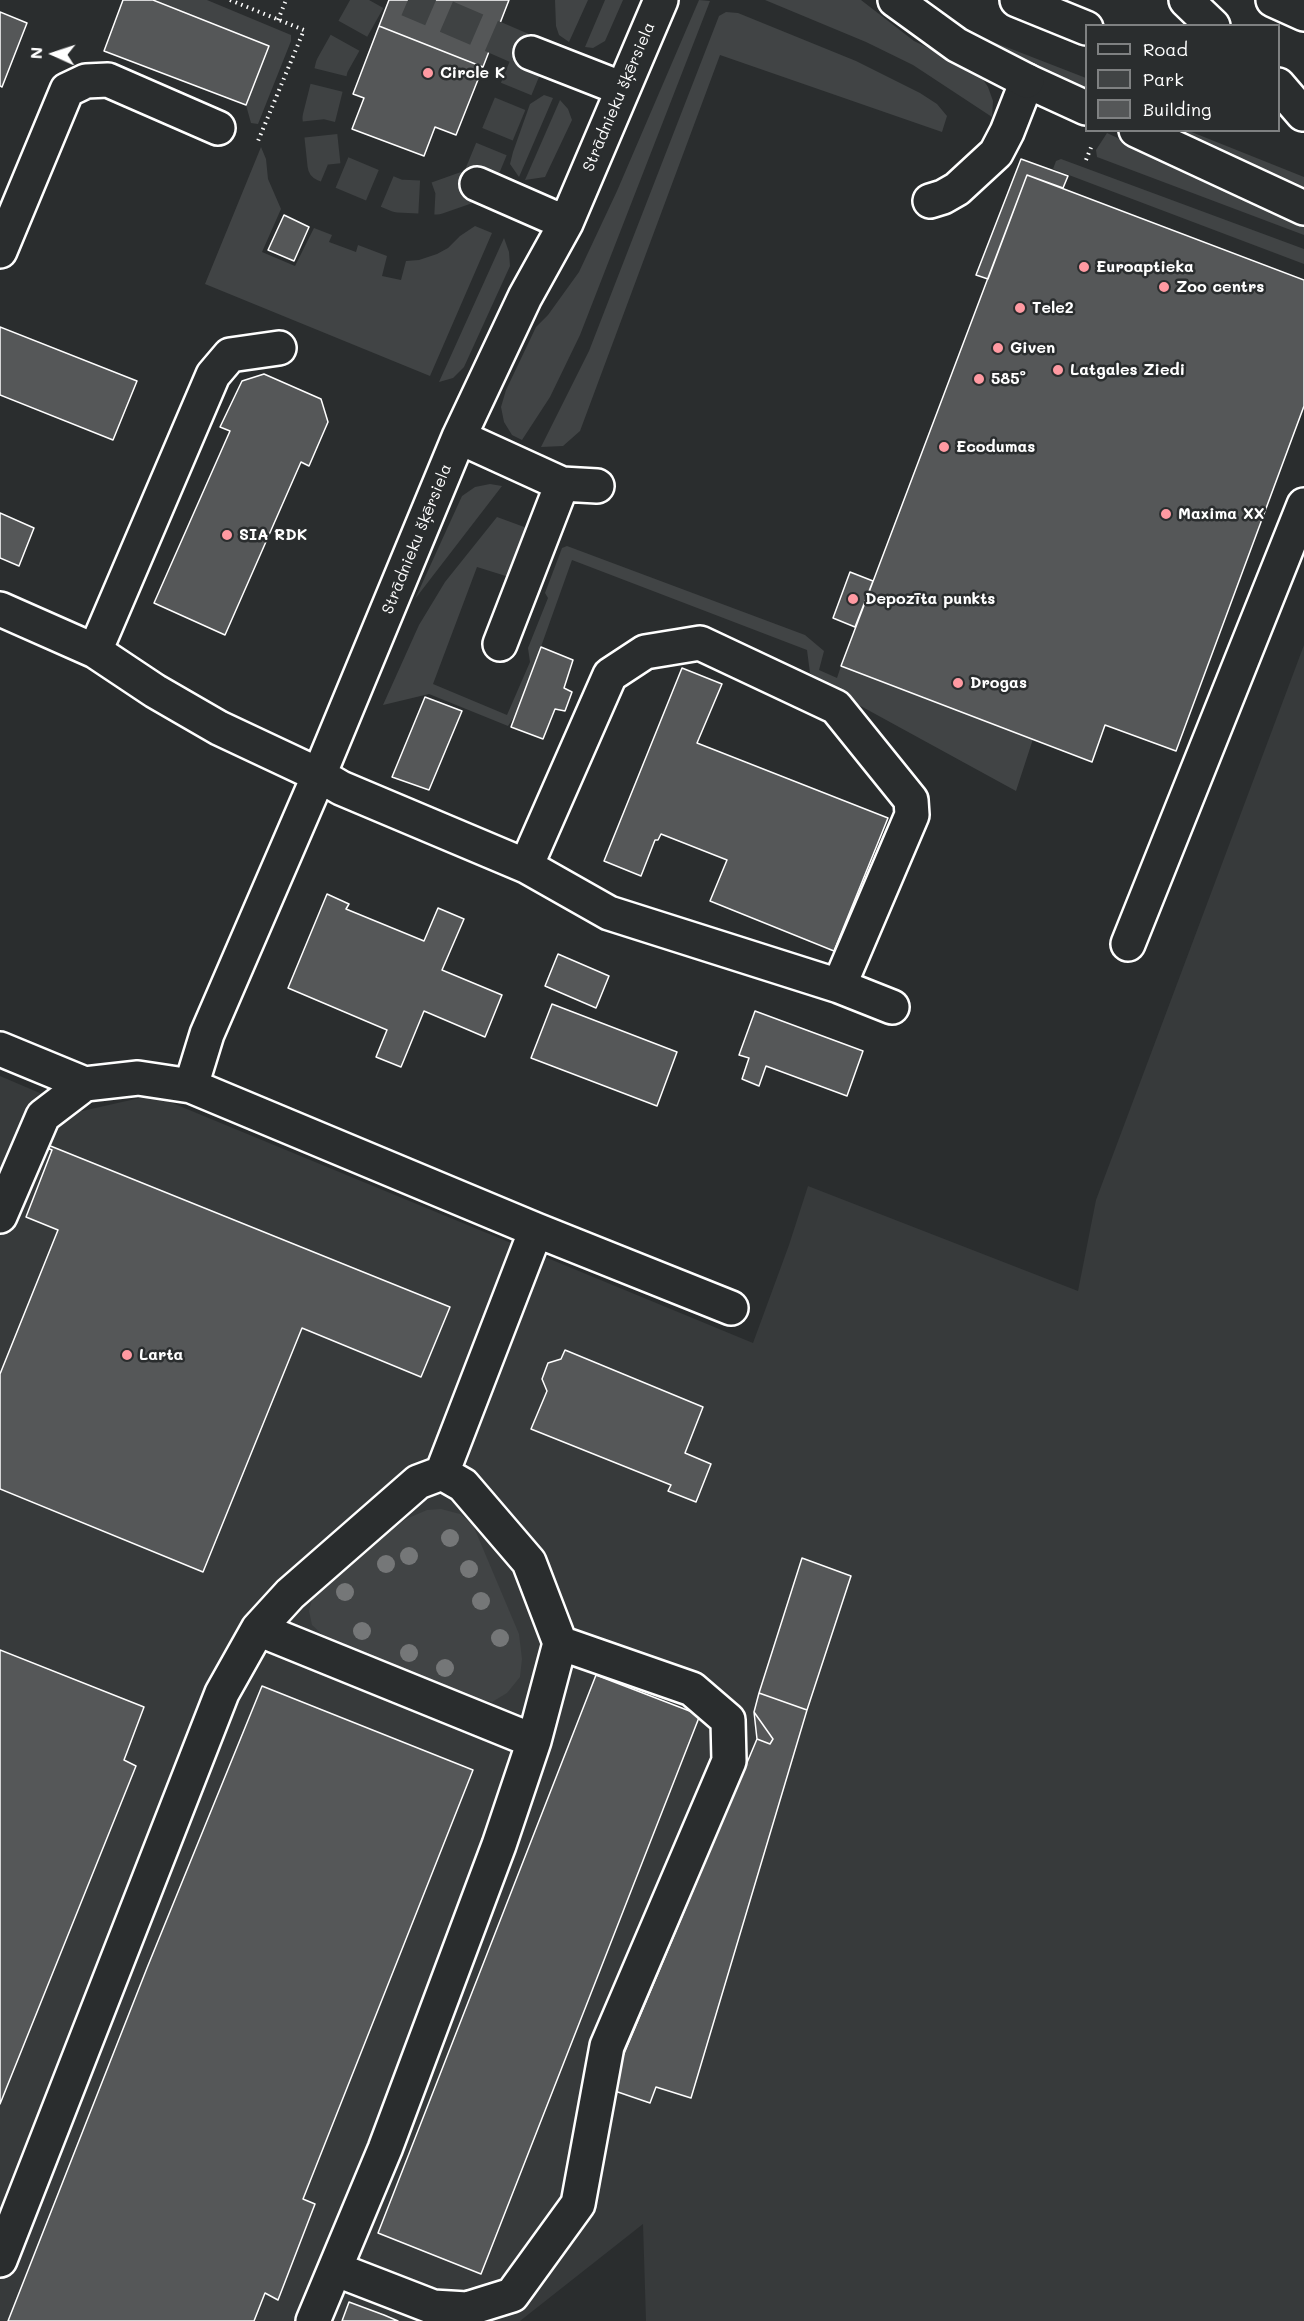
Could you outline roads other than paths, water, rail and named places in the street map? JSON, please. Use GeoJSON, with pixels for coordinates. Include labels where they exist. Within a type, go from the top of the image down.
{"type":"FeatureCollection","features":[{"type":"Feature","properties":{"kind":"street","name":"Strādnieku šķērsiela"},"geometry":{"type":"LineString","coordinates":[[192,1086],[207,1034],[320,775],[459,437],[525,297],[566,223],[660,0]]}},
{"type":"Feature","properties":{"kind":"street"},"geometry":{"type":"LineString","coordinates":[[895,0],[957,45],[1085,108]]}},
{"type":"Feature","properties":{"kind":"street"},"geometry":{"type":"LineString","coordinates":[[1017,0],[1085,28]]}},
{"type":"Feature","properties":{"kind":"street"},"geometry":{"type":"LineString","coordinates":[[1186,0],[1211,24]]}},
{"type":"Feature","properties":{"kind":"street"},"geometry":{"type":"LineString","coordinates":[[1273,0],[1304,14]]}},
{"type":"Feature","properties":{"kind":"street"},"geometry":{"type":"LineString","coordinates":[[531,53],[623,89]]}},
{"type":"Feature","properties":{"kind":"street"},"geometry":{"type":"LineString","coordinates":[[0,251],[67,90],[86,81],[108,80],[218,128]]}},
{"type":"Feature","properties":{"kind":"street"},"geometry":{"type":"LineString","coordinates":[[930,201],[957,189],[996,153],[1028,81]]}},
{"type":"Feature","properties":{"kind":"street"},"geometry":{"type":"LineString","coordinates":[[1280,88],[1295,111]]}},
{"type":"Feature","properties":{"kind":"street"},"geometry":{"type":"LineString","coordinates":[[1140,132],[1304,208]]}},
{"type":"Feature","properties":{"kind":"street"},"geometry":{"type":"LineString","coordinates":[[477,184],[566,223]]}},
{"type":"Feature","properties":{"kind":"street"},"geometry":{"type":"LineString","coordinates":[[95,651],[213,375],[231,355],[279,348]]}},
{"type":"Feature","properties":{"kind":"street"},"geometry":{"type":"LineString","coordinates":[[459,437],[562,484],[597,486]]}},
{"type":"Feature","properties":{"kind":"street"},"geometry":{"type":"LineString","coordinates":[[500,644],[562,484]]}},
{"type":"Feature","properties":{"kind":"street"},"geometry":{"type":"LineString","coordinates":[[1128,944],[1304,505]]}},
{"type":"Feature","properties":{"kind":"street"},"geometry":{"type":"LineString","coordinates":[[0,609],[95,651],[155,691],[219,728],[320,775],[341,788],[526,866],[609,913],[839,986],[891,1007]]}},
{"type":"Feature","properties":{"kind":"street"},"geometry":{"type":"LineString","coordinates":[[526,866],[610,675],[645,651],[700,643],[836,707],[911,800],[912,815],[839,986]]}},
{"type":"Feature","properties":{"kind":"street"},"geometry":{"type":"LineString","coordinates":[[0,1049],[85,1084],[138,1078],[192,1086],[536,1230],[731,1308]]}},
{"type":"Feature","properties":{"kind":"street"},"geometry":{"type":"LineString","coordinates":[[0,1216],[43,1116],[85,1084]]}},
{"type":"Feature","properties":{"kind":"street"},"geometry":{"type":"LineString","coordinates":[[0,2260],[222,1693],[258,1629],[317,1569],[418,1482],[442,1473],[536,1230]]}},
{"type":"Feature","properties":{"kind":"street"},"geometry":{"type":"LineString","coordinates":[[313,2321],[385,2149],[499,1845],[534,1741],[560,1643],[529,1562],[463,1485],[442,1473]]}},
{"type":"Feature","properties":{"kind":"street"},"geometry":{"type":"LineString","coordinates":[[258,1629],[534,1741]]}},
{"type":"Feature","properties":{"kind":"street"},"geometry":{"type":"LineString","coordinates":[[335,2269],[433,2307],[467,2309],[512,2295],[578,2204],[607,2046],[729,1761],[728,1720],[692,1689],[560,1643]]}},
{"type":"Feature","properties":{"kind":"tunnel"},"geometry":{"type":"LineString","coordinates":[[369,0],[332,66],[319,118],[324,165],[398,196],[437,198],[477,184],[531,53],[408,0]]}},
{"type":"Feature","properties":{"kind":"place","name":"Circle K"},"geometry":{"type":"Point","coordinates":[428,73]}},
{"type":"Feature","properties":{"kind":"place","name":"Euroaptieka"},"geometry":{"type":"Point","coordinates":[1084,267]}},
{"type":"Feature","properties":{"kind":"place","name":"Zoo centrs"},"geometry":{"type":"Point","coordinates":[1164,287]}},
{"type":"Feature","properties":{"kind":"place","name":"Tele2"},"geometry":{"type":"Point","coordinates":[1020,308]}},
{"type":"Feature","properties":{"kind":"place","name":"Given"},"geometry":{"type":"Point","coordinates":[998,348]}},
{"type":"Feature","properties":{"kind":"place","name":"Latgales Ziedi"},"geometry":{"type":"Point","coordinates":[1058,370]}},
{"type":"Feature","properties":{"kind":"place","name":"585°"},"geometry":{"type":"Point","coordinates":[979,379]}},
{"type":"Feature","properties":{"kind":"place","name":"Ecodumas"},"geometry":{"type":"Point","coordinates":[944,447]}},
{"type":"Feature","properties":{"kind":"place","name":"Maxima XX"},"geometry":{"type":"Point","coordinates":[1166,514]}},
{"type":"Feature","properties":{"kind":"place","name":"SIA RDK"},"geometry":{"type":"Point","coordinates":[227,535]}},
{"type":"Feature","properties":{"kind":"place","name":"Depozīta punkts"},"geometry":{"type":"Point","coordinates":[853,599]}},
{"type":"Feature","properties":{"kind":"place","name":"Drogas"},"geometry":{"type":"Point","coordinates":[958,683]}},
{"type":"Feature","properties":{"kind":"place","name":"Larta"},"geometry":{"type":"Point","coordinates":[127,1355]}}]}
